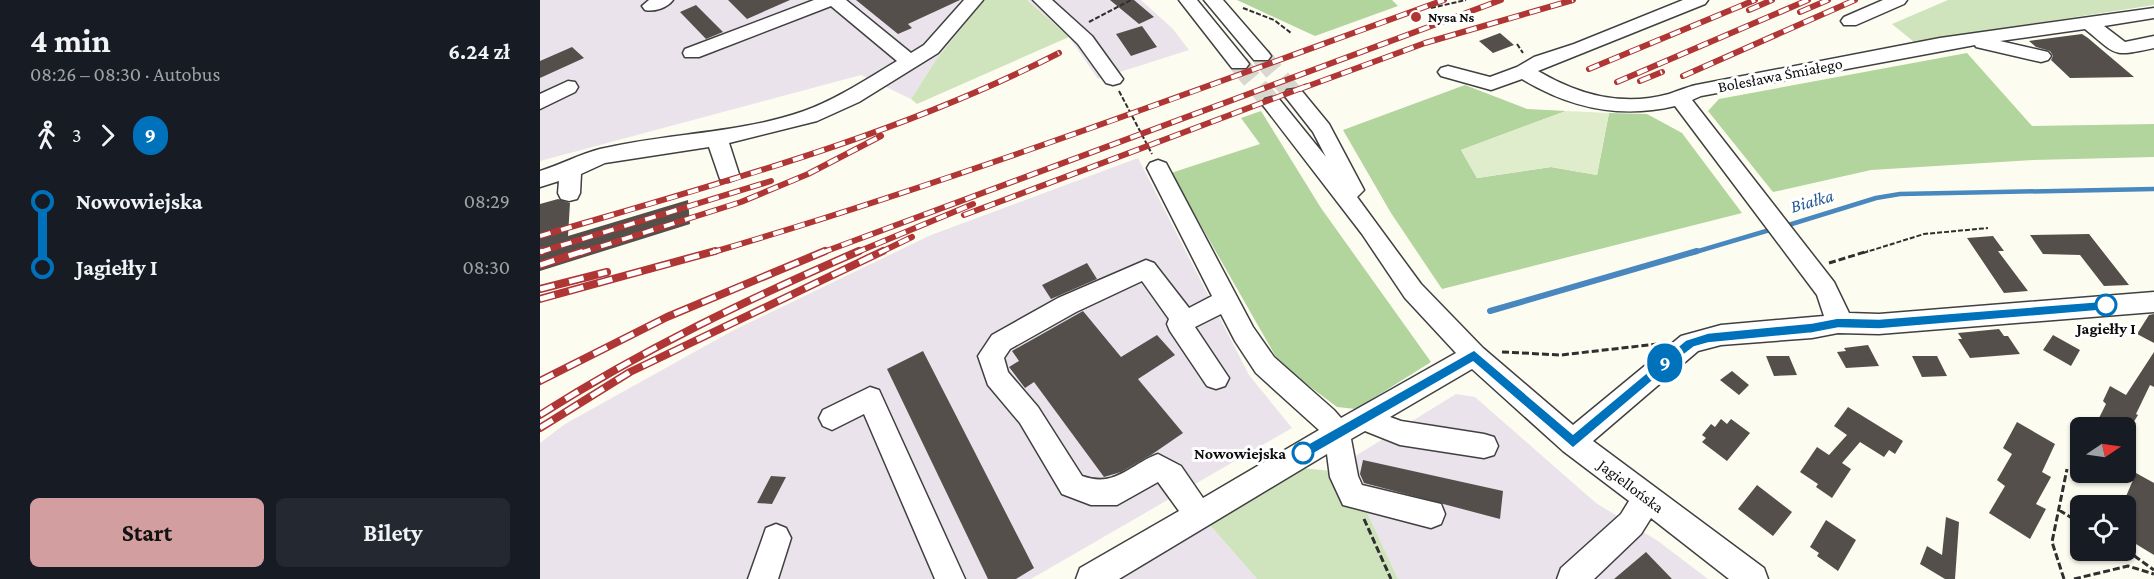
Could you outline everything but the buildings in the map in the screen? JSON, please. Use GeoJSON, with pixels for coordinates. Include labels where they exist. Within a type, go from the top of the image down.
{"type":"FeatureCollection","features":[{"type":"Feature","properties":{"kind":"street"},"geometry":{"type":"LineString","coordinates":[[692,53],[830,0]]}},
{"type":"Feature","properties":{"kind":"street"},"geometry":{"type":"LineString","coordinates":[[836,0],[910,62]]}},
{"type":"Feature","properties":{"kind":"street"},"geometry":{"type":"LineString","coordinates":[[540,179],[570,170],[601,156],[717,138],[779,126],[810,116],[852,97],[931,49],[974,0]]}},
{"type":"Feature","properties":{"kind":"street"},"geometry":{"type":"LineString","coordinates":[[1042,0],[1085,40],[1113,79]]}},
{"type":"Feature","properties":{"kind":"street"},"geometry":{"type":"LineString","coordinates":[[1448,72],[1491,84],[1524,71],[1541,61],[1581,48],[1699,0]]}},
{"type":"Feature","properties":{"kind":"street"},"geometry":{"type":"LineString","coordinates":[[1850,21],[1898,0]]}},
{"type":"Feature","properties":{"kind":"street"},"geometry":{"type":"LineString","coordinates":[[1191,4],[1213,1],[1261,56]]}},
{"type":"Feature","properties":{"kind":"street"},"geometry":{"type":"LineString","coordinates":[[1191,4],[1239,64]]}},
{"type":"Feature","properties":{"kind":"street","name":"Bolesława Śmiałego"},"geometry":{"type":"LineString","coordinates":[[1524,71],[1549,86],[1596,103],[1626,105],[1680,99],[1696,92],[1731,84],[1970,40],[2153,15]]}},
{"type":"Feature","properties":{"kind":"street"},"geometry":{"type":"LineString","coordinates":[[2089,23],[2121,49],[2154,42]]}},
{"type":"Feature","properties":{"kind":"street"},"geometry":{"type":"LineString","coordinates":[[1970,40],[2041,56]]}},
{"type":"Feature","properties":{"kind":"street"},"geometry":{"type":"LineString","coordinates":[[540,102],[568,87]]}},
{"type":"Feature","properties":{"kind":"street","name":"Jagiellońska"},"geometry":{"type":"LineString","coordinates":[[1294,95],[1327,138],[1370,228]]}},
{"type":"Feature","properties":{"kind":"street"},"geometry":{"type":"LineString","coordinates":[[1680,99],[1826,288],[1835,306],[1838,323]]}},
{"type":"Feature","properties":{"kind":"street","name":"Jagiellońska"},"geometry":{"type":"LineString","coordinates":[[1272,104],[1370,228],[1413,291],[1474,355],[1573,442],[1753,579]]}},
{"type":"Feature","properties":{"kind":"street"},"geometry":{"type":"LineString","coordinates":[[717,138],[728,174]]}},
{"type":"Feature","properties":{"kind":"street"},"geometry":{"type":"LineString","coordinates":[[1158,168],[1244,334],[1265,365],[1325,418],[1336,434],[1344,477],[1353,496],[1431,514]]}},
{"type":"Feature","properties":{"kind":"street"},"geometry":{"type":"LineString","coordinates":[[569,193],[570,170]]}},
{"type":"Feature","properties":{"kind":"street"},"geometry":{"type":"LineString","coordinates":[[1185,321],[1146,269],[1067,305],[1000,342],[991,356],[997,377],[1029,415],[1072,485],[1091,492],[1117,492],[1158,467],[1172,474],[1198,515]]}},
{"type":"Feature","properties":{"kind":"street"},"geometry":{"type":"LineString","coordinates":[[1216,378],[1179,324],[1227,300]]}},
{"type":"Feature","properties":{"kind":"street"},"geometry":{"type":"LineString","coordinates":[[1573,442],[1673,356],[1690,343],[1708,338],[1812,328],[1838,323],[1879,324],[2154,302]]}},
{"type":"Feature","properties":{"kind":"street"},"geometry":{"type":"LineString","coordinates":[[1091,579],[1474,355]]}},
{"type":"Feature","properties":{"kind":"street"},"geometry":{"type":"LineString","coordinates":[[832,418],[870,398],[950,579]]}},
{"type":"Feature","properties":{"kind":"street"},"geometry":{"type":"LineString","coordinates":[[1363,418],[1400,433],[1484,447]]}},
{"type":"Feature","properties":{"kind":"street"},"geometry":{"type":"LineString","coordinates":[[1572,579],[1630,524],[1647,498]]}},
{"type":"Feature","properties":{"kind":"street"},"geometry":{"type":"LineString","coordinates":[[763,579],[776,538]]}},
{"type":"Feature","properties":{"kind":"path"},"geometry":{"type":"LineString","coordinates":[[1073,29],[1102,17],[1131,0]]}},
{"type":"Feature","properties":{"kind":"path"},"geometry":{"type":"LineString","coordinates":[[1431,8],[1466,0]]}},
{"type":"Feature","properties":{"kind":"path"},"geometry":{"type":"LineString","coordinates":[[1213,1],[1228,2],[1274,20],[1291,33]]}},
{"type":"Feature","properties":{"kind":"path"},"geometry":{"type":"LineString","coordinates":[[1113,79],[1158,168]]}},
{"type":"Feature","properties":{"kind":"path"},"geometry":{"type":"LineString","coordinates":[[1809,267],[1843,260],[1924,234],[1988,228]]}},
{"type":"Feature","properties":{"kind":"path"},"geometry":{"type":"LineString","coordinates":[[1474,355],[1493,351],[1538,357],[1593,353],[1658,344],[1673,356]]}},
{"type":"Feature","properties":{"kind":"path"},"geometry":{"type":"LineString","coordinates":[[2064,579],[2052,542],[2067,469]]}},
{"type":"Feature","properties":{"kind":"path"},"geometry":{"type":"LineString","coordinates":[[1353,496],[1391,579]]}},
{"type":"Feature","properties":{"kind":"path"},"geometry":{"type":"LineString","coordinates":[[2058,510],[2070,517]]}},
{"type":"Feature","properties":{"kind":"path"},"geometry":{"type":"LineString","coordinates":[[2136,558],[2154,572]]}},
{"type":"Feature","properties":{"kind":"path"},"geometry":{"type":"LineString","coordinates":[[2074,579],[2128,566],[2154,572]]}},
{"type":"Feature","properties":{"kind":"shaded area"},"geometry":{"type":"Polygon","coordinates":[[[540,0],[984,0],[936,60],[911,99],[861,75],[540,161],[540,0]]]}},
{"type":"Feature","properties":{"kind":"shaded area"},"geometry":{"type":"Polygon","coordinates":[[[1027,0],[1141,0],[1173,29],[1189,50],[1098,79],[1069,37],[1027,0]]]}},
{"type":"Feature","properties":{"kind":"shaded area"},"geometry":{"type":"Polygon","coordinates":[[[1138,158],[1249,375],[1292,428],[1031,579],[540,579],[540,443],[565,424],[734,330],[931,235],[1138,158]]]}},
{"type":"Feature","properties":{"kind":"shaded area"},"geometry":{"type":"Polygon","coordinates":[[[1456,394],[1475,397],[1596,503],[1658,541],[1708,579],[1398,579],[1365,508],[1331,471],[1456,394]]]}},
{"type":"Feature","properties":{"kind":"shaded area"},"geometry":{"type":"Polygon","coordinates":[[[1209,524],[1257,579],[1119,579],[1209,524]]]}},
{"type":"Feature","properties":{"kind":"green space"},"geometry":{"type":"Polygon","coordinates":[[[984,0],[1027,0],[1069,37],[917,104],[911,99],[936,60],[984,0]]]}},
{"type":"Feature","properties":{"kind":"green space"},"geometry":{"type":"Polygon","coordinates":[[[1237,0],[1392,0],[1398,6],[1315,36],[1237,0]]]}},
{"type":"Feature","properties":{"kind":"green space"},"geometry":{"type":"Polygon","coordinates":[[[1948,0],[2154,0],[2154,5],[1914,42],[1892,24],[1948,0]]]}},
{"type":"Feature","properties":{"kind":"green space"},"geometry":{"type":"Polygon","coordinates":[[[1967,53],[2032,126],[2154,124],[2154,157],[2033,160],[1871,170],[1773,192],[1708,111],[1719,99],[1967,53]]]}},
{"type":"Feature","properties":{"kind":"green space"},"geometry":{"type":"Polygon","coordinates":[[[1465,85],[1527,109],[1566,111],[1461,150],[1477,178],[1551,167],[1597,175],[1609,113],[1647,114],[1682,133],[1742,213],[1442,289],[1391,213],[1343,130],[1465,85]]]}},
{"type":"Feature","properties":{"kind":"green space"},"geometry":{"type":"Polygon","coordinates":[[[1261,111],[1321,208],[1431,362],[1356,409],[1337,407],[1280,364],[1171,173],[1260,144],[1241,118],[1261,111]]]}},
{"type":"Feature","properties":{"kind":"green space"},"geometry":{"type":"Polygon","coordinates":[[[1566,111],[1609,113],[1597,175],[1551,167],[1477,178],[1461,150],[1566,111]]]}},
{"type":"Feature","properties":{"kind":"green space"},"geometry":{"type":"Polygon","coordinates":[[[1302,468],[1331,471],[1365,508],[1398,579],[1257,579],[1209,524],[1302,468]]]}},
{"type":"Feature","properties":{"kind":"waterway","name":"Białka"},"geometry":{"type":"LineString","coordinates":[[1782,227],[1876,198],[1900,194],[2154,189]]}},
{"type":"Feature","properties":{"kind":"waterway","name":"Białka"},"geometry":{"type":"LineString","coordinates":[[1692,253],[1773,229]]}},
{"type":"Feature","properties":{"kind":"waterway","name":"Białka"},"geometry":{"type":"LineString","coordinates":[[1490,311],[1697,251]]}},
{"type":"Feature","properties":{"kind":"tunnel"},"geometry":{"type":"LineString","coordinates":[[1261,56],[1294,95]]}},
{"type":"Feature","properties":{"kind":"tunnel"},"geometry":{"type":"LineString","coordinates":[[1239,64],[1272,104]]}},
{"type":"Feature","properties":{"kind":"railway"},"geometry":{"type":"LineString","coordinates":[[710,253],[988,164],[1444,0]]}},
{"type":"Feature","properties":{"kind":"railway"},"geometry":{"type":"LineString","coordinates":[[821,253],[1501,0]]}},
{"type":"Feature","properties":{"kind":"railway"},"geometry":{"type":"LineString","coordinates":[[1300,89],[1425,43],[1573,0]]}},
{"type":"Feature","properties":{"kind":"railway"},"geometry":{"type":"LineString","coordinates":[[1589,69],[1755,0]]}},
{"type":"Feature","properties":{"kind":"railway"},"geometry":{"type":"LineString","coordinates":[[1749,10],[1772,0]]}},
{"type":"Feature","properties":{"kind":"railway"},"geometry":{"type":"LineString","coordinates":[[1617,82],[1808,0]]}},
{"type":"Feature","properties":{"kind":"railway"},"geometry":{"type":"LineString","coordinates":[[1800,12],[1828,0]]}},
{"type":"Feature","properties":{"kind":"railway"},"geometry":{"type":"LineString","coordinates":[[1683,76],[1855,0]]}},
{"type":"Feature","properties":{"kind":"railway"},"geometry":{"type":"LineString","coordinates":[[540,236],[738,177],[869,134],[997,83],[1059,53]]}},
{"type":"Feature","properties":{"kind":"railway"},"geometry":{"type":"LineString","coordinates":[[1640,81],[1662,72]]}},
{"type":"Feature","properties":{"kind":"railway"},"geometry":{"type":"LineString","coordinates":[[964,215],[1307,86]]}},
{"type":"Feature","properties":{"kind":"railway"},"geometry":{"type":"LineString","coordinates":[[580,253],[741,202],[808,174],[881,136]]}},
{"type":"Feature","properties":{"kind":"railway"},"geometry":{"type":"LineString","coordinates":[[543,251],[540,252],[771,181]]}},
{"type":"Feature","properties":{"kind":"railway"},"geometry":{"type":"LineString","coordinates":[[855,253],[973,204]]}},
{"type":"Feature","properties":{"kind":"railway"},"geometry":{"type":"LineString","coordinates":[[879,253],[912,237]]}},
{"type":"Feature","properties":{"kind":"railway"},"geometry":{"type":"LineString","coordinates":[[540,265],[584,251]]}},
{"type":"Feature","properties":{"kind":"railway"},"geometry":{"type":"LineString","coordinates":[[540,299],[715,251]]}},
{"type":"Feature","properties":{"kind":"railway"},"geometry":{"type":"LineString","coordinates":[[540,381],[667,317],[825,251]]}},
{"type":"Feature","properties":{"kind":"railway"},"geometry":{"type":"LineString","coordinates":[[540,415],[656,347],[859,251]]}},
{"type":"Feature","properties":{"kind":"railway"},"geometry":{"type":"LineString","coordinates":[[540,428],[630,372],[883,251]]}},
{"type":"Feature","properties":{"kind":"railway"},"geometry":{"type":"LineString","coordinates":[[540,289],[607,272]]}},
{"type":"Feature","properties":{"kind":"bus line","name":"9"},"geometry":{"type":"LineString","coordinates":[[1303,453],[1474,355],[1573,442],[1673,356],[1690,343],[1708,338],[1812,328],[1838,323],[1879,324],[2106,305]]}},
{"type":"Feature","properties":{"kind":"place","name":"Nysa Ns"},"geometry":{"type":"Point","coordinates":[1416,17]}},
{"type":"Feature","properties":{"kind":"place","name":"Jagiełły I"},"geometry":{"type":"Point","coordinates":[2106,305]}},
{"type":"Feature","properties":{"kind":"place","name":"Nowowiejska"},"geometry":{"type":"Point","coordinates":[1303,453]}}]}
